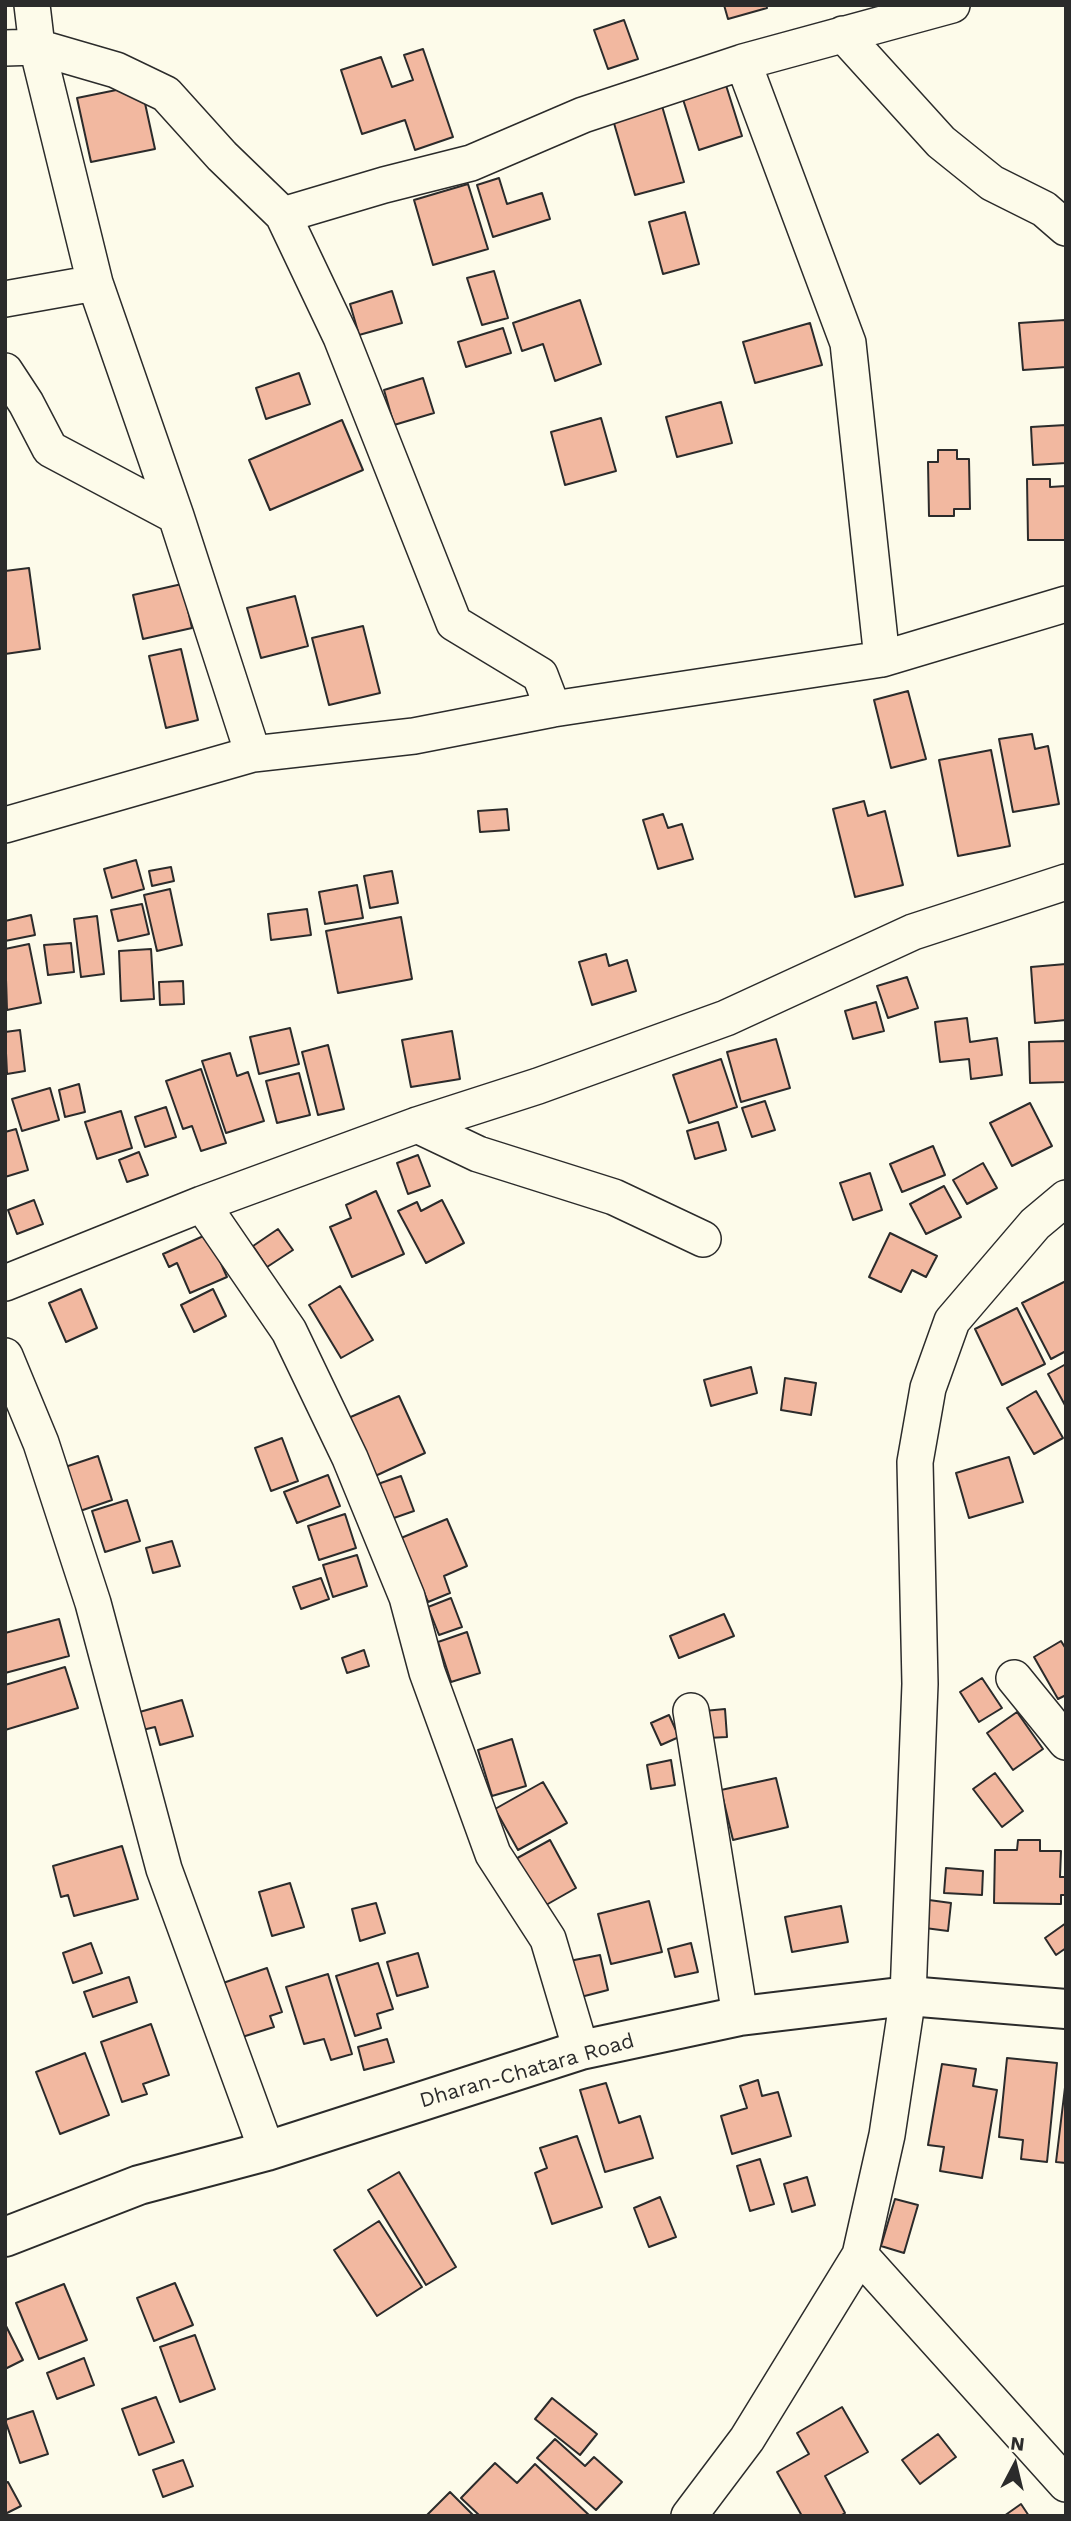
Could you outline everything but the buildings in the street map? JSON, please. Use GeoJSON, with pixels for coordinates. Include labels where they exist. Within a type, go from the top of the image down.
{"type":"FeatureCollection","features":[{"type":"Feature","properties":{"kind":"main road","name":"Dharan-Chatara Road"},"geometry":{"type":"LineString","coordinates":[[5,2237],[139,2185],[267,2151],[581,2050],[740,2016],[908,1996],[1066,2009]]}},
{"type":"Feature","properties":{"kind":"street"},"geometry":{"type":"LineString","coordinates":[[32,5],[21,47],[95,283],[176,516],[253,754]]}},
{"type":"Feature","properties":{"kind":"street"},"geometry":{"type":"LineString","coordinates":[[283,215],[471,163],[583,115],[743,62],[952,5]]}},
{"type":"Feature","properties":{"kind":"street"},"geometry":{"type":"LineString","coordinates":[[842,34],[941,142],[992,183],[1044,209],[1066,228]]}},
{"type":"Feature","properties":{"kind":"street"},"geometry":{"type":"LineString","coordinates":[[21,47],[116,70],[166,94],[222,156],[283,215],[341,337],[454,624],[540,675],[553,709]]}},
{"type":"Feature","properties":{"kind":"street"},"geometry":{"type":"LineString","coordinates":[[743,62],[848,343],[882,659]]}},
{"type":"Feature","properties":{"kind":"street"},"geometry":{"type":"LineString","coordinates":[[5,299],[95,283]]}},
{"type":"Feature","properties":{"kind":"street"},"geometry":{"type":"LineString","coordinates":[[5,371],[26,403],[50,449],[176,516]]}},
{"type":"Feature","properties":{"kind":"street"},"geometry":{"type":"LineString","coordinates":[[5,825],[253,754],[414,736],[553,709],[882,659],[1066,604]]}},
{"type":"Feature","properties":{"kind":"street"},"geometry":{"type":"LineString","coordinates":[[5,1283],[201,1204],[417,1125],[538,1086],[726,1018],[912,932],[1066,882]]}},
{"type":"Feature","properties":{"kind":"street"},"geometry":{"type":"LineString","coordinates":[[417,1125],[478,1154],[614,1197],[703,1239]]}},
{"type":"Feature","properties":{"kind":"street"},"geometry":{"type":"LineString","coordinates":[[689,2516],[747,2439],[860,2255],[887,2134],[908,1996],[920,1684],[915,1462],[928,1388],[951,1321],[1035,1224],[1066,1198]]}},
{"type":"Feature","properties":{"kind":"street"},"geometry":{"type":"LineString","coordinates":[[201,1204],[289,1332],[349,1458],[407,1597],[427,1672],[493,1854],[548,1939],[581,2050]]}},
{"type":"Feature","properties":{"kind":"street"},"geometry":{"type":"LineString","coordinates":[[5,1356],[41,1443],[89,1591],[164,1868],[267,2151]]}},
{"type":"Feature","properties":{"kind":"street"},"geometry":{"type":"LineString","coordinates":[[1014,1678],[1066,1742]]}},
{"type":"Feature","properties":{"kind":"street"},"geometry":{"type":"LineString","coordinates":[[691,1710],[740,2016]]}},
{"type":"Feature","properties":{"kind":"street"},"geometry":{"type":"LineString","coordinates":[[860,2255],[1066,2484]]}}]}
